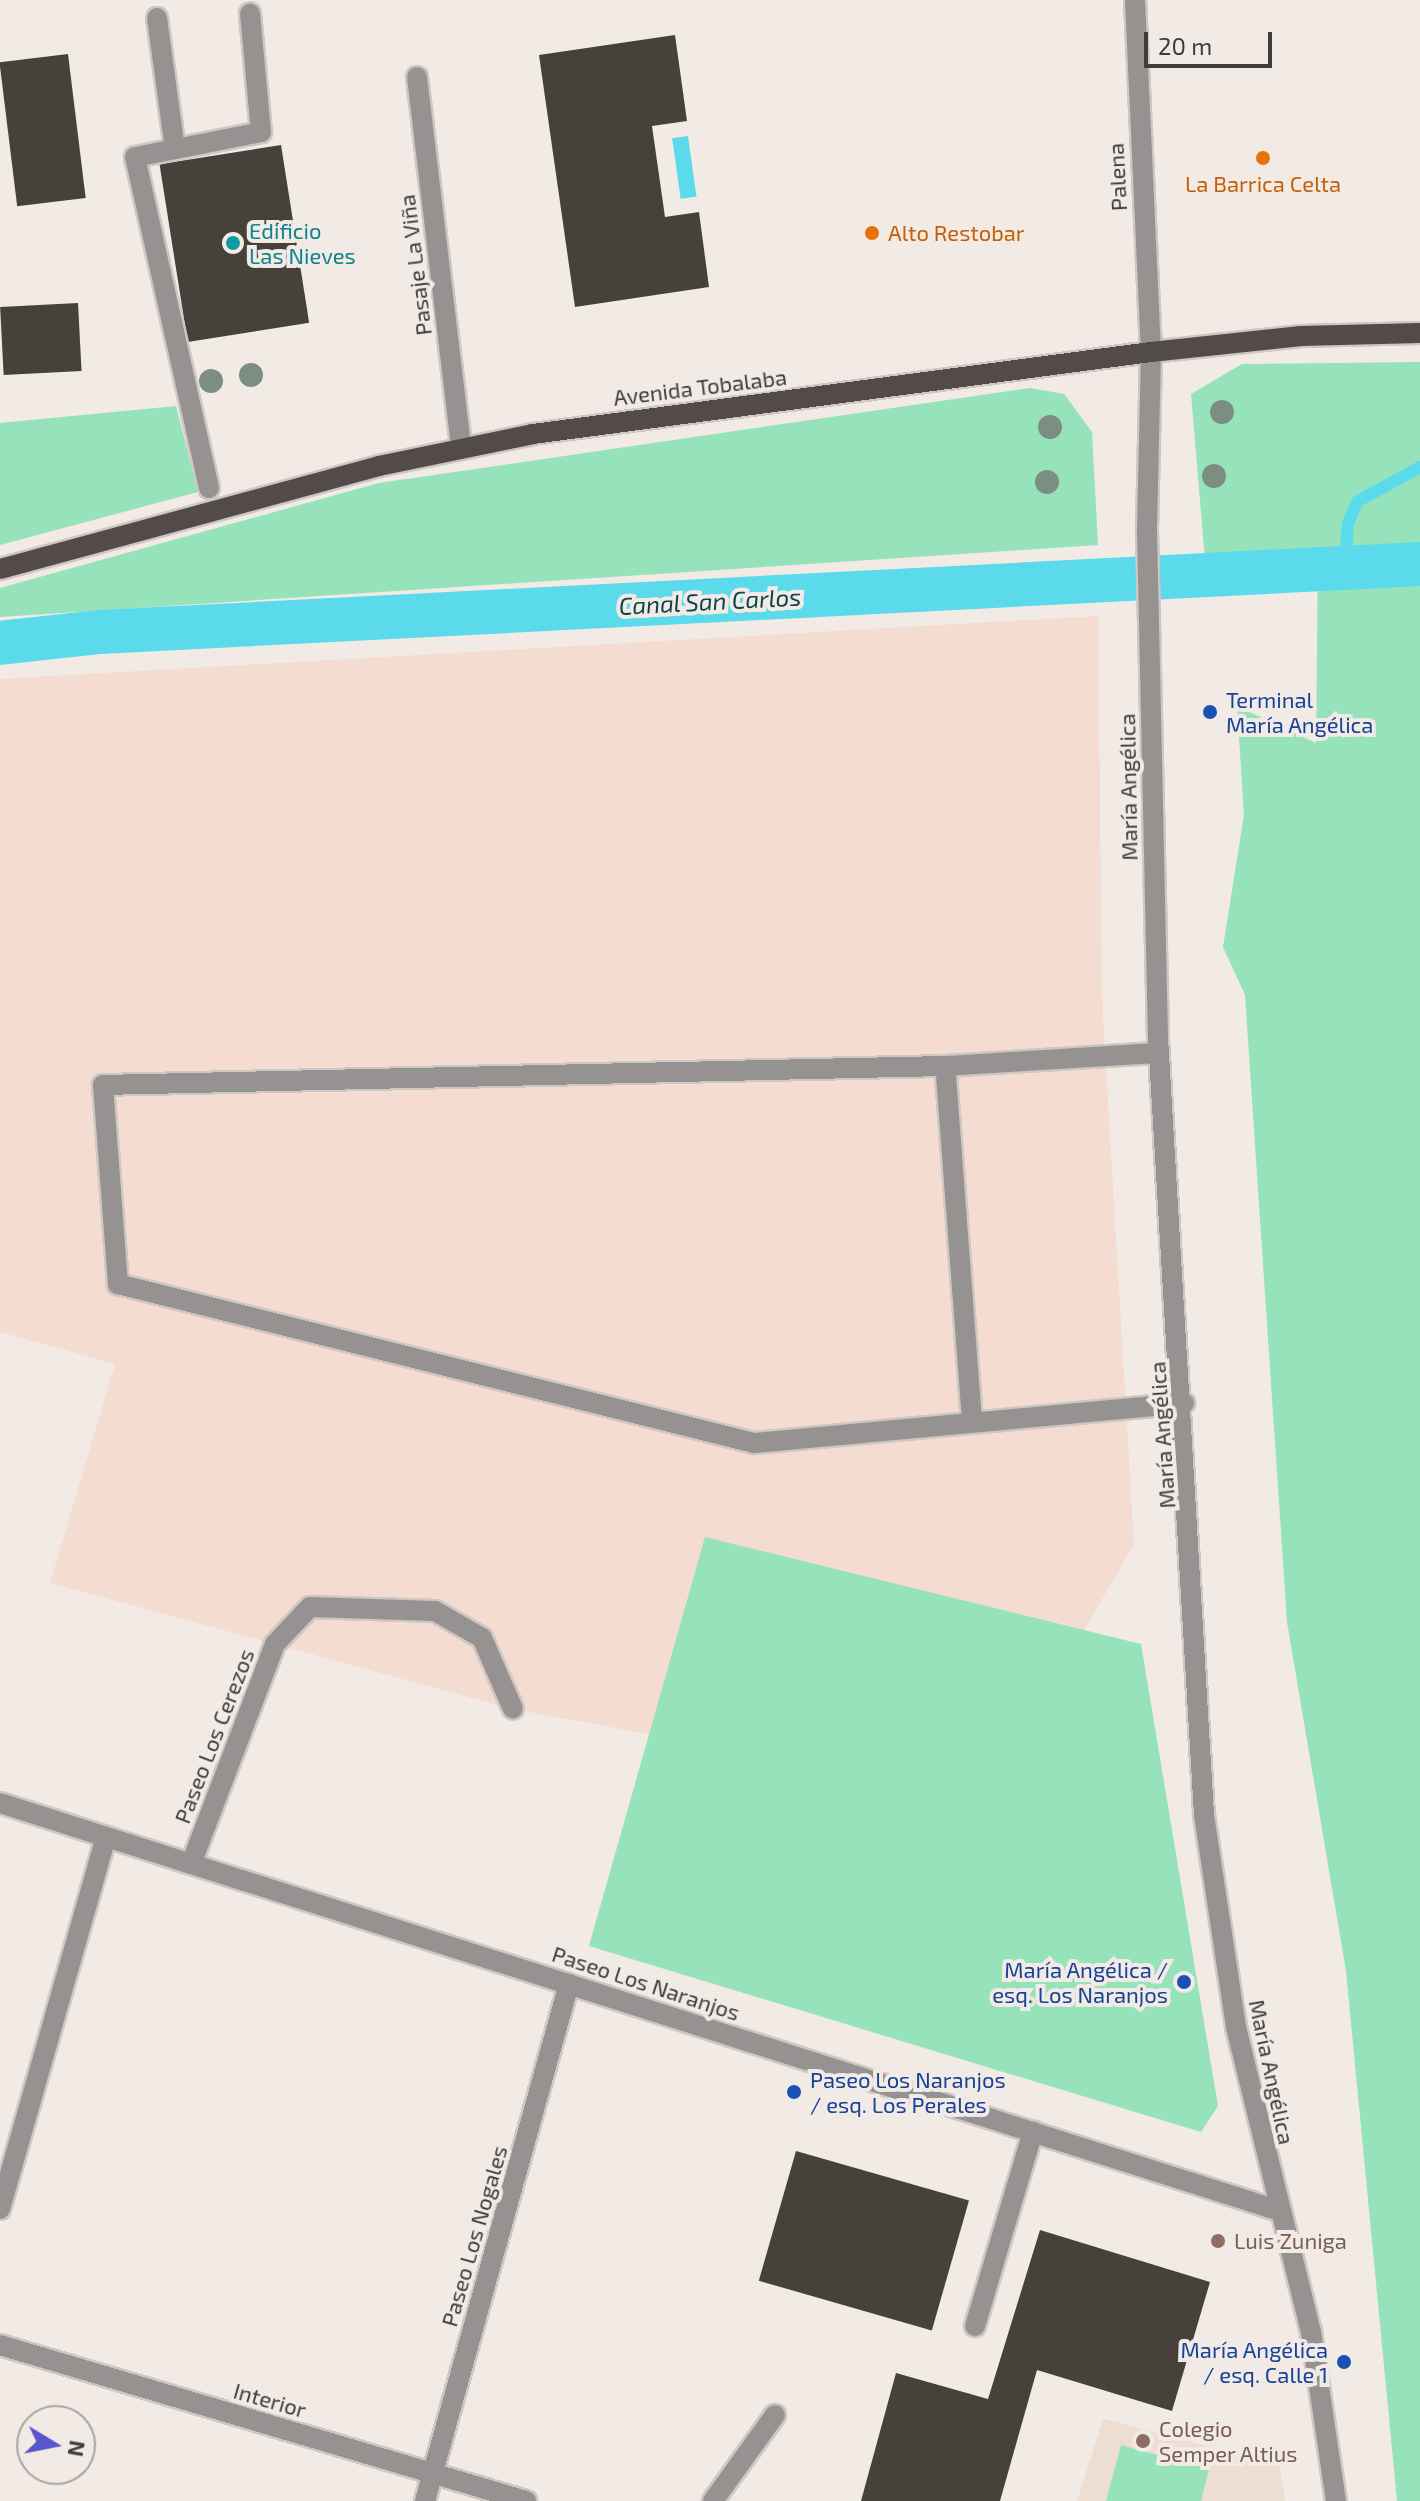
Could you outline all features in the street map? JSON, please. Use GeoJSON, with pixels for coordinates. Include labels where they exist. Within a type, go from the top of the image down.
{"type":"FeatureCollection","features":[{"type":"Feature","properties":{"kind":"main road","name":"Avenida Tobalaba"},"geometry":{"type":"LineString","coordinates":[[0,569],[461,448],[1151,352],[1326,334],[1420,333]]}},
{"type":"Feature","properties":{"kind":"street","name":"Palena"},"geometry":{"type":"LineString","coordinates":[[1135,0],[1151,352]]}},
{"type":"Feature","properties":{"kind":"street"},"geometry":{"type":"LineString","coordinates":[[209,488],[135,157],[261,132],[250,14]]}},
{"type":"Feature","properties":{"kind":"street"},"geometry":{"type":"LineString","coordinates":[[157,18],[175,149]]}},
{"type":"Feature","properties":{"kind":"street","name":"Pasaje La Viña"},"geometry":{"type":"LineString","coordinates":[[417,77],[461,448]]}},
{"type":"Feature","properties":{"kind":"street","name":"María Angélica"},"geometry":{"type":"LineString","coordinates":[[1151,352],[1148,638],[1159,1053],[1184,1403],[1207,1840],[1236,2027],[1277,2210],[1323,2390],[1336,2501]]}},
{"type":"Feature","properties":{"kind":"street"},"geometry":{"type":"LineString","coordinates":[[1159,1053],[945,1066],[103,1085],[118,1284],[754,1443],[1184,1403]]}},
{"type":"Feature","properties":{"kind":"street"},"geometry":{"type":"LineString","coordinates":[[945,1066],[972,1421]]}},
{"type":"Feature","properties":{"kind":"street","name":"Paseo Los Cerezos"},"geometry":{"type":"LineString","coordinates":[[191,1864],[275,1644],[310,1607],[435,1611],[482,1638],[513,1709]]}},
{"type":"Feature","properties":{"kind":"street","name":"Paseo Los Naranjos"},"geometry":{"type":"LineString","coordinates":[[0,1803],[1277,2210]]}},
{"type":"Feature","properties":{"kind":"street"},"geometry":{"type":"LineString","coordinates":[[0,2209],[106,1837]]}},
{"type":"Feature","properties":{"kind":"street","name":"Paseo Los Nogales"},"geometry":{"type":"LineString","coordinates":[[425,2501],[569,1984]]}},
{"type":"Feature","properties":{"kind":"street"},"geometry":{"type":"LineString","coordinates":[[975,2326],[1033,2131]]}},
{"type":"Feature","properties":{"kind":"street","name":"Interior"},"geometry":{"type":"LineString","coordinates":[[0,2345],[526,2501]]}},
{"type":"Feature","properties":{"kind":"street"},"geometry":{"type":"LineString","coordinates":[[713,2501],[775,2415]]}},
{"type":"Feature","properties":{"kind":"shaded area"},"geometry":{"type":"Polygon","coordinates":[[[1098,616],[1102,998],[1134,1545],[1084,1630],[705,1538],[654,1735],[513,1709],[50,1583],[115,1364],[0,1332],[0,679],[1098,616]]]}},
{"type":"Feature","properties":{"kind":"shaded area","name":"Colegio Semper Altius"},"geometry":{"type":"Polygon","coordinates":[[[1103,2419],[1279,2464],[1285,2501],[1077,2501],[1103,2419]]]}},
{"type":"Feature","properties":{"kind":"green space"},"geometry":{"type":"Polygon","coordinates":[[[1420,362],[1420,2501],[1397,2501],[1346,1971],[1287,1622],[1245,995],[1223,947],[1244,815],[1237,706],[1316,743],[1318,552],[1205,560],[1191,394],[1242,364],[1420,362]]]}},
{"type":"Feature","properties":{"kind":"green space"},"geometry":{"type":"Polygon","coordinates":[[[1030,388],[1064,394],[1092,432],[1098,545],[0,617],[0,588],[379,483],[1030,388]]]}},
{"type":"Feature","properties":{"kind":"green space"},"geometry":{"type":"Polygon","coordinates":[[[176,406],[198,492],[0,545],[0,423],[176,406]]]}},
{"type":"Feature","properties":{"kind":"green space"},"geometry":{"type":"Polygon","coordinates":[[[705,1537],[1141,1644],[1218,2106],[1201,2132],[589,1946],[705,1537]]]}},
{"type":"Feature","properties":{"kind":"green space"},"geometry":{"type":"Polygon","coordinates":[[[1121,2445],[1209,2469],[1201,2501],[1106,2501],[1121,2445]]]}},
{"type":"Feature","properties":{"kind":"water"},"geometry":{"type":"Polygon","coordinates":[[[688,136],[696,196],[681,199],[672,138],[688,136]]]}},
{"type":"Feature","properties":{"kind":"building"},"geometry":{"type":"Polygon","coordinates":[[[675,35],[687,121],[652,126],[665,217],[699,212],[709,287],[575,307],[539,55],[675,35]]]}},
{"type":"Feature","properties":{"kind":"building"},"geometry":{"type":"Polygon","coordinates":[[[68,54],[86,198],[17,206],[0,62],[68,54]]]}},
{"type":"Feature","properties":{"kind":"building","name":"Edificio Las Nieves"},"geometry":{"type":"Polygon","coordinates":[[[281,145],[309,323],[188,342],[160,164],[281,145]]]}},
{"type":"Feature","properties":{"kind":"building"},"geometry":{"type":"Polygon","coordinates":[[[78,303],[82,371],[4,375],[0,307],[78,303]]]}},
{"type":"Feature","properties":{"kind":"building"},"geometry":{"type":"Polygon","coordinates":[[[796,2151],[969,2201],[932,2330],[759,2281],[796,2151]]]}},
{"type":"Feature","properties":{"kind":"building"},"geometry":{"type":"Polygon","coordinates":[[[1040,2230],[1210,2282],[1172,2411],[1037,2370],[1000,2501],[861,2501],[896,2373],[988,2399],[1040,2230]]]}},
{"type":"Feature","properties":{"kind":"waterway"},"geometry":{"type":"LineString","coordinates":[[1345,568],[1348,523],[1358,501],[1420,467]]}},
{"type":"Feature","properties":{"kind":"waterway","name":"Canal San Carlos"},"geometry":{"type":"LineString","coordinates":[[0,643],[100,632],[1420,564]]}},
{"type":"Feature","properties":{"kind":"place","name":"La Barrica Celta"},"geometry":{"type":"Point","coordinates":[1263,158]}},
{"type":"Feature","properties":{"kind":"place","name":"Alto Restobar"},"geometry":{"type":"Point","coordinates":[872,233]}},
{"type":"Feature","properties":{"kind":"place","name":"Edificio Las Nieves"},"geometry":{"type":"Point","coordinates":[233,243]}},
{"type":"Feature","properties":{"kind":"place","name":"Terminal María Angélica"},"geometry":{"type":"Point","coordinates":[1210,712]}},
{"type":"Feature","properties":{"kind":"place","name":"María Angélica / esq. Los Naranjos"},"geometry":{"type":"Point","coordinates":[1184,1982]}},
{"type":"Feature","properties":{"kind":"place","name":"Paseo Los Naranjos / esq. Los Perales"},"geometry":{"type":"Point","coordinates":[794,2092]}},
{"type":"Feature","properties":{"kind":"place","name":"Luis Zuniga"},"geometry":{"type":"Point","coordinates":[1218,2241]}},
{"type":"Feature","properties":{"kind":"place","name":"María Angélica / esq. Calle 1"},"geometry":{"type":"Point","coordinates":[1344,2362]}},
{"type":"Feature","properties":{"kind":"place","name":"Colegio Semper Altius"},"geometry":{"type":"Point","coordinates":[1143,2441]}}]}
